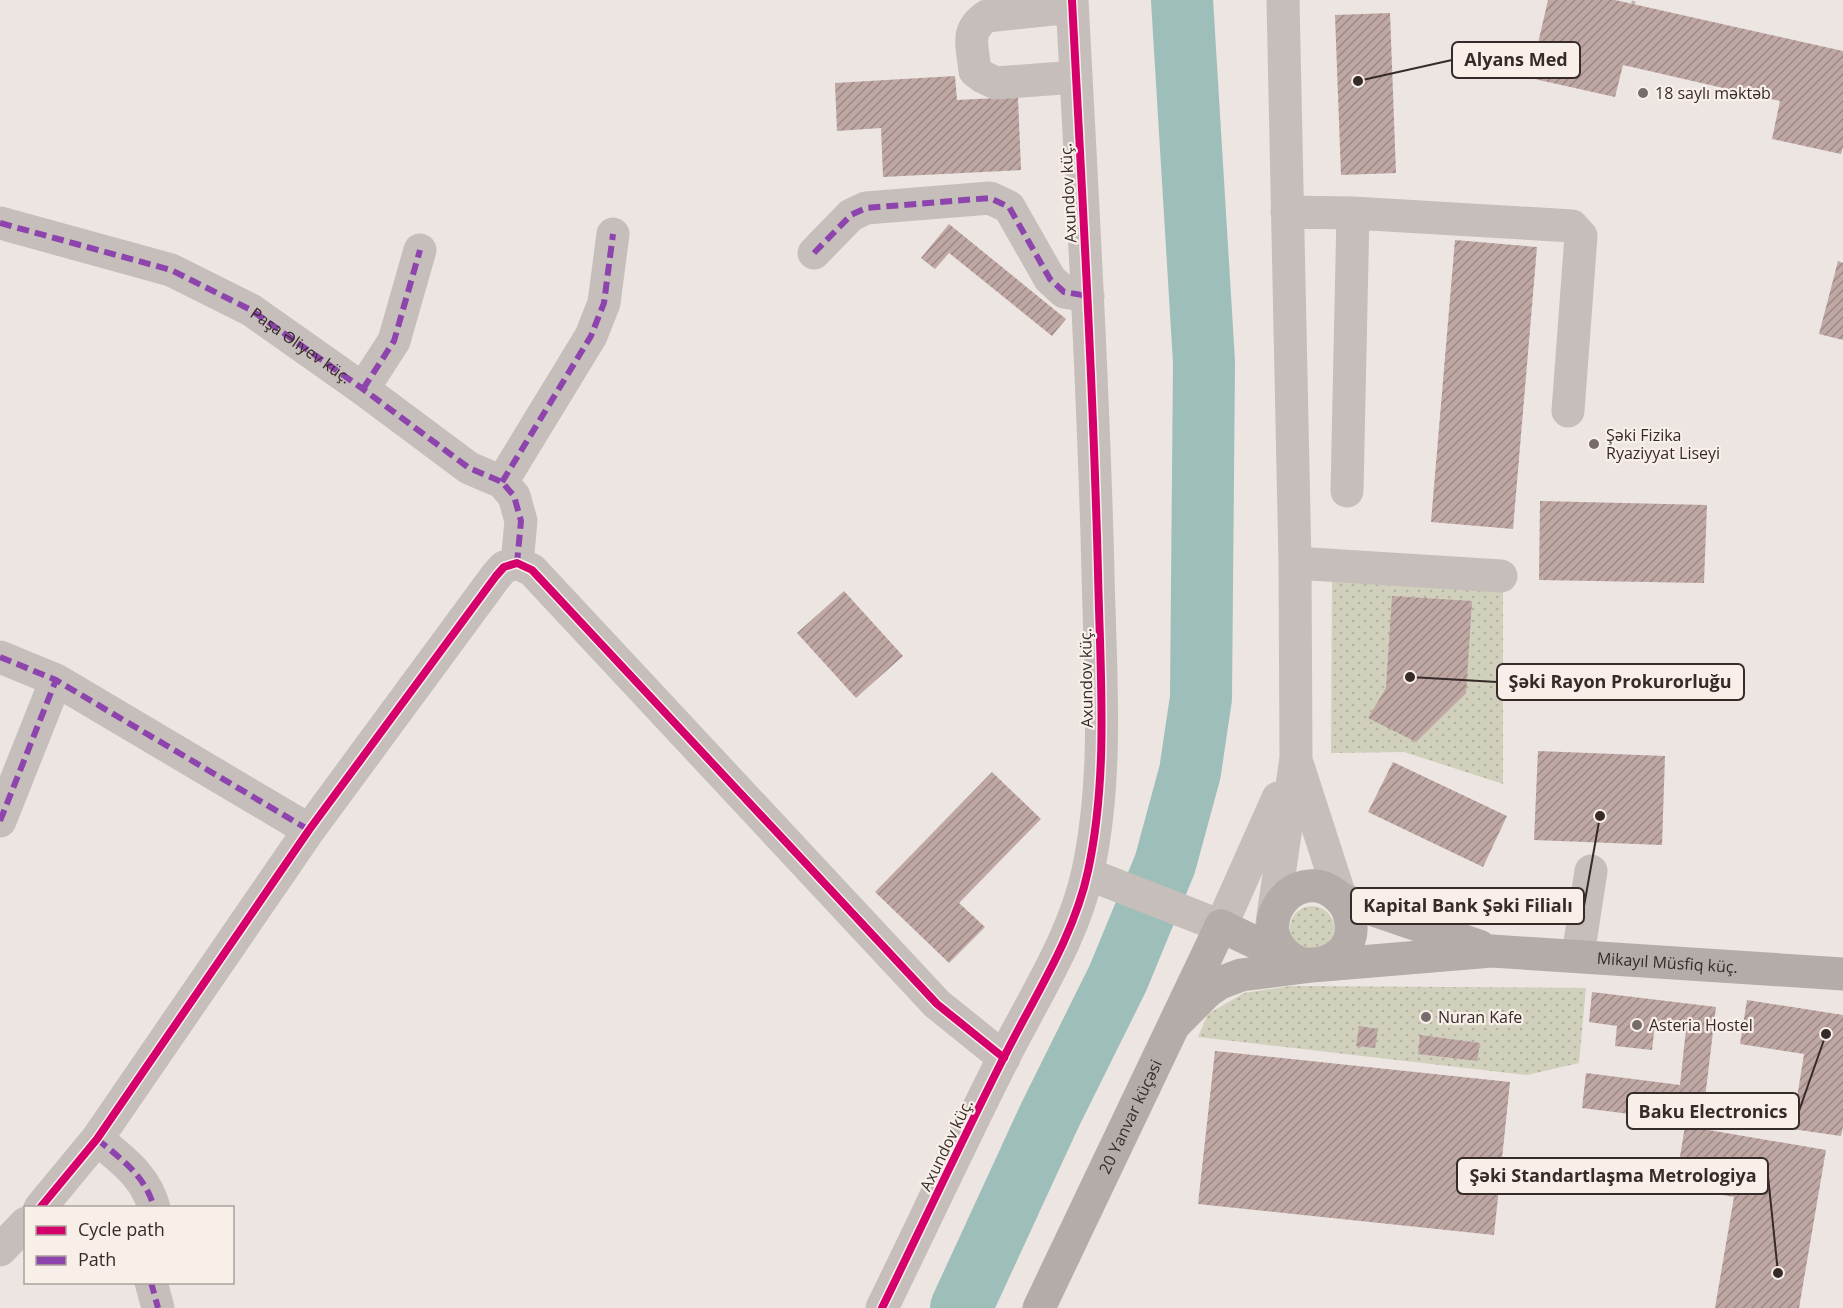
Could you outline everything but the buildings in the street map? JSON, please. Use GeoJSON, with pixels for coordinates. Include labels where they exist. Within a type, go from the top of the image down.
{"type":"FeatureCollection","features":[{"type":"Feature","properties":{"kind":"main road"},"geometry":{"type":"LineString","coordinates":[[1176,1023],[1197,1000],[1220,983],[1261,971],[1325,963],[1337,957],[1351,936],[1352,922],[1341,899],[1331,891],[1318,887],[1305,887],[1280,905],[1209,922]]}},
{"type":"Feature","properties":{"kind":"main road"},"geometry":{"type":"LineString","coordinates":[[1341,899],[1492,951]]}},
{"type":"Feature","properties":{"kind":"main road"},"geometry":{"type":"LineString","coordinates":[[1280,905],[1273,936],[1279,948],[1288,958],[1306,965],[1492,951]]}},
{"type":"Feature","properties":{"kind":"main road"},"geometry":{"type":"LineString","coordinates":[[1209,922],[1306,965]]}},
{"type":"Feature","properties":{"kind":"main road","name":"20 Yanvar küçəsi"},"geometry":{"type":"LineString","coordinates":[[1039,1308],[1176,1023],[1209,922]]}},
{"type":"Feature","properties":{"kind":"main road","name":"Mikayıl Müsfiq küç."},"geometry":{"type":"LineString","coordinates":[[1492,951],[1843,974]]}},
{"type":"Feature","properties":{"kind":"street"},"geometry":{"type":"LineString","coordinates":[[1280,905],[1296,758],[1295,563],[1283,0]]}},
{"type":"Feature","properties":{"kind":"street"},"geometry":{"type":"LineString","coordinates":[[1072,4],[987,16],[976,23],[972,35],[975,71],[983,77],[996,82],[1076,77]]}},
{"type":"Feature","properties":{"kind":"street","name":"Axundov küç."},"geometry":{"type":"LineString","coordinates":[[882,1308],[1004,1058],[1060,950],[1088,874],[1099,789],[1101,722],[1094,422],[1072,4]]}},
{"type":"Feature","properties":{"kind":"street"},"geometry":{"type":"LineString","coordinates":[[814,253],[851,215],[866,208],[990,198],[1009,207],[1050,279],[1064,292],[1088,296]]}},
{"type":"Feature","properties":{"kind":"street"},"geometry":{"type":"LineString","coordinates":[[1287,212],[1353,213],[1572,226],[1581,236],[1568,411]]}},
{"type":"Feature","properties":{"kind":"street"},"geometry":{"type":"LineString","coordinates":[[1347,491],[1353,213]]}},
{"type":"Feature","properties":{"kind":"street","name":"Paşa Əliyev küç."},"geometry":{"type":"LineString","coordinates":[[0,223],[171,270],[250,310],[363,389],[469,468],[502,482]]}},
{"type":"Feature","properties":{"kind":"street"},"geometry":{"type":"LineString","coordinates":[[517,562],[521,521],[514,496],[502,482],[591,336],[604,303],[613,234]]}},
{"type":"Feature","properties":{"kind":"street"},"geometry":{"type":"LineString","coordinates":[[363,389],[394,341],[420,250]]}},
{"type":"Feature","properties":{"kind":"street"},"geometry":{"type":"LineString","coordinates":[[42,1206],[97,1139],[309,830],[496,576],[504,567],[517,562],[532,570],[937,1004],[1004,1058]]}},
{"type":"Feature","properties":{"kind":"street"},"geometry":{"type":"LineString","coordinates":[[1295,563],[1501,576]]}},
{"type":"Feature","properties":{"kind":"street"},"geometry":{"type":"LineString","coordinates":[[0,657],[56,680],[309,830]]}},
{"type":"Feature","properties":{"kind":"street"},"geometry":{"type":"LineString","coordinates":[[0,821],[56,680]]}},
{"type":"Feature","properties":{"kind":"street"},"geometry":{"type":"LineString","coordinates":[[1296,758],[1341,899]]}},
{"type":"Feature","properties":{"kind":"street"},"geometry":{"type":"LineString","coordinates":[[1088,874],[1209,922],[1296,758]]}},
{"type":"Feature","properties":{"kind":"street"},"geometry":{"type":"LineString","coordinates":[[1578,955],[1591,871]]}},
{"type":"Feature","properties":{"kind":"street"},"geometry":{"type":"LineString","coordinates":[[97,1139],[138,1174],[148,1190],[153,1206]]}},
{"type":"Feature","properties":{"kind":"street"},"geometry":{"type":"LineString","coordinates":[[0,1250],[24,1225]]}},
{"type":"Feature","properties":{"kind":"street"},"geometry":{"type":"LineString","coordinates":[[152,1284],[158,1308]]}},
{"type":"Feature","properties":{"kind":"green space"},"geometry":{"type":"Polygon","coordinates":[[[1332,578],[1503,589],[1503,784],[1404,752],[1331,753],[1332,578]]]}},
{"type":"Feature","properties":{"kind":"green space"},"geometry":{"type":"Polygon","coordinates":[[[1312,906],[1328,912],[1334,928],[1328,944],[1312,950],[1296,944],[1290,928],[1296,912],[1312,906]]]}},
{"type":"Feature","properties":{"kind":"green space"},"geometry":{"type":"Polygon","coordinates":[[[1291,986],[1586,988],[1579,1063],[1527,1075],[1198,1037],[1208,1014],[1244,993],[1291,986]]]}},
{"type":"Feature","properties":{"kind":"waterway"},"geometry":{"type":"LineString","coordinates":[[961,1308],[1050,1115],[1118,978],[1165,864],[1190,772],[1201,698],[1204,362],[1182,0]]}},
{"type":"Feature","properties":{"kind":"marked path"},"geometry":{"type":"LineString","coordinates":[[814,253],[851,215],[866,208],[990,198],[1009,207],[1050,279],[1064,292],[1088,296]]}},
{"type":"Feature","properties":{"kind":"marked path"},"geometry":{"type":"LineString","coordinates":[[0,223],[171,270],[251,310],[469,468],[502,482],[514,496],[521,521],[517,563]]}},
{"type":"Feature","properties":{"kind":"marked path"},"geometry":{"type":"LineString","coordinates":[[502,482],[591,336],[604,303],[613,234]]}},
{"type":"Feature","properties":{"kind":"marked path"},"geometry":{"type":"LineString","coordinates":[[363,389],[394,341],[420,250]]}},
{"type":"Feature","properties":{"kind":"marked path"},"geometry":{"type":"LineString","coordinates":[[0,657],[56,680],[309,830]]}},
{"type":"Feature","properties":{"kind":"marked path"},"geometry":{"type":"LineString","coordinates":[[0,821],[56,680]]}},
{"type":"Feature","properties":{"kind":"marked path"},"geometry":{"type":"LineString","coordinates":[[97,1139],[139,1177],[153,1206]]}},
{"type":"Feature","properties":{"kind":"marked path"},"geometry":{"type":"LineString","coordinates":[[152,1284],[158,1308]]}},
{"type":"Feature","properties":{"kind":"cycle path"},"geometry":{"type":"LineString","coordinates":[[882,1308],[988,1088],[1063,943],[1082,895],[1095,834],[1102,722],[1096,500],[1072,0]]}},
{"type":"Feature","properties":{"kind":"cycle path"},"geometry":{"type":"LineString","coordinates":[[42,1206],[97,1139],[309,830],[496,576],[504,567],[517,563],[532,570],[937,1004],[1004,1058]]}},
{"type":"Feature","properties":{"kind":"place","name":"Alyans Med"},"geometry":{"type":"Point","coordinates":[1358,81]}},
{"type":"Feature","properties":{"kind":"place","name":"18 saylı məktəb"},"geometry":{"type":"Point","coordinates":[1643,93]}},
{"type":"Feature","properties":{"kind":"place","name":"Şəki Fizika Ryaziyyat Liseyi"},"geometry":{"type":"Point","coordinates":[1594,444]}},
{"type":"Feature","properties":{"kind":"place","name":"Şəki Rayon Prokurorluğu"},"geometry":{"type":"Point","coordinates":[1410,677]}},
{"type":"Feature","properties":{"kind":"place","name":"Kapital Bank Şəki Filialı"},"geometry":{"type":"Point","coordinates":[1600,816]}},
{"type":"Feature","properties":{"kind":"place","name":"Nuran Kafe"},"geometry":{"type":"Point","coordinates":[1426,1017]}},
{"type":"Feature","properties":{"kind":"place","name":"Asteria Hostel"},"geometry":{"type":"Point","coordinates":[1637,1025]}},
{"type":"Feature","properties":{"kind":"place","name":"Baku Electronics"},"geometry":{"type":"Point","coordinates":[1826,1034]}},
{"type":"Feature","properties":{"kind":"place","name":"Şəki Standartlaşma Metrologiya"},"geometry":{"type":"Point","coordinates":[1778,1273]}}]}
